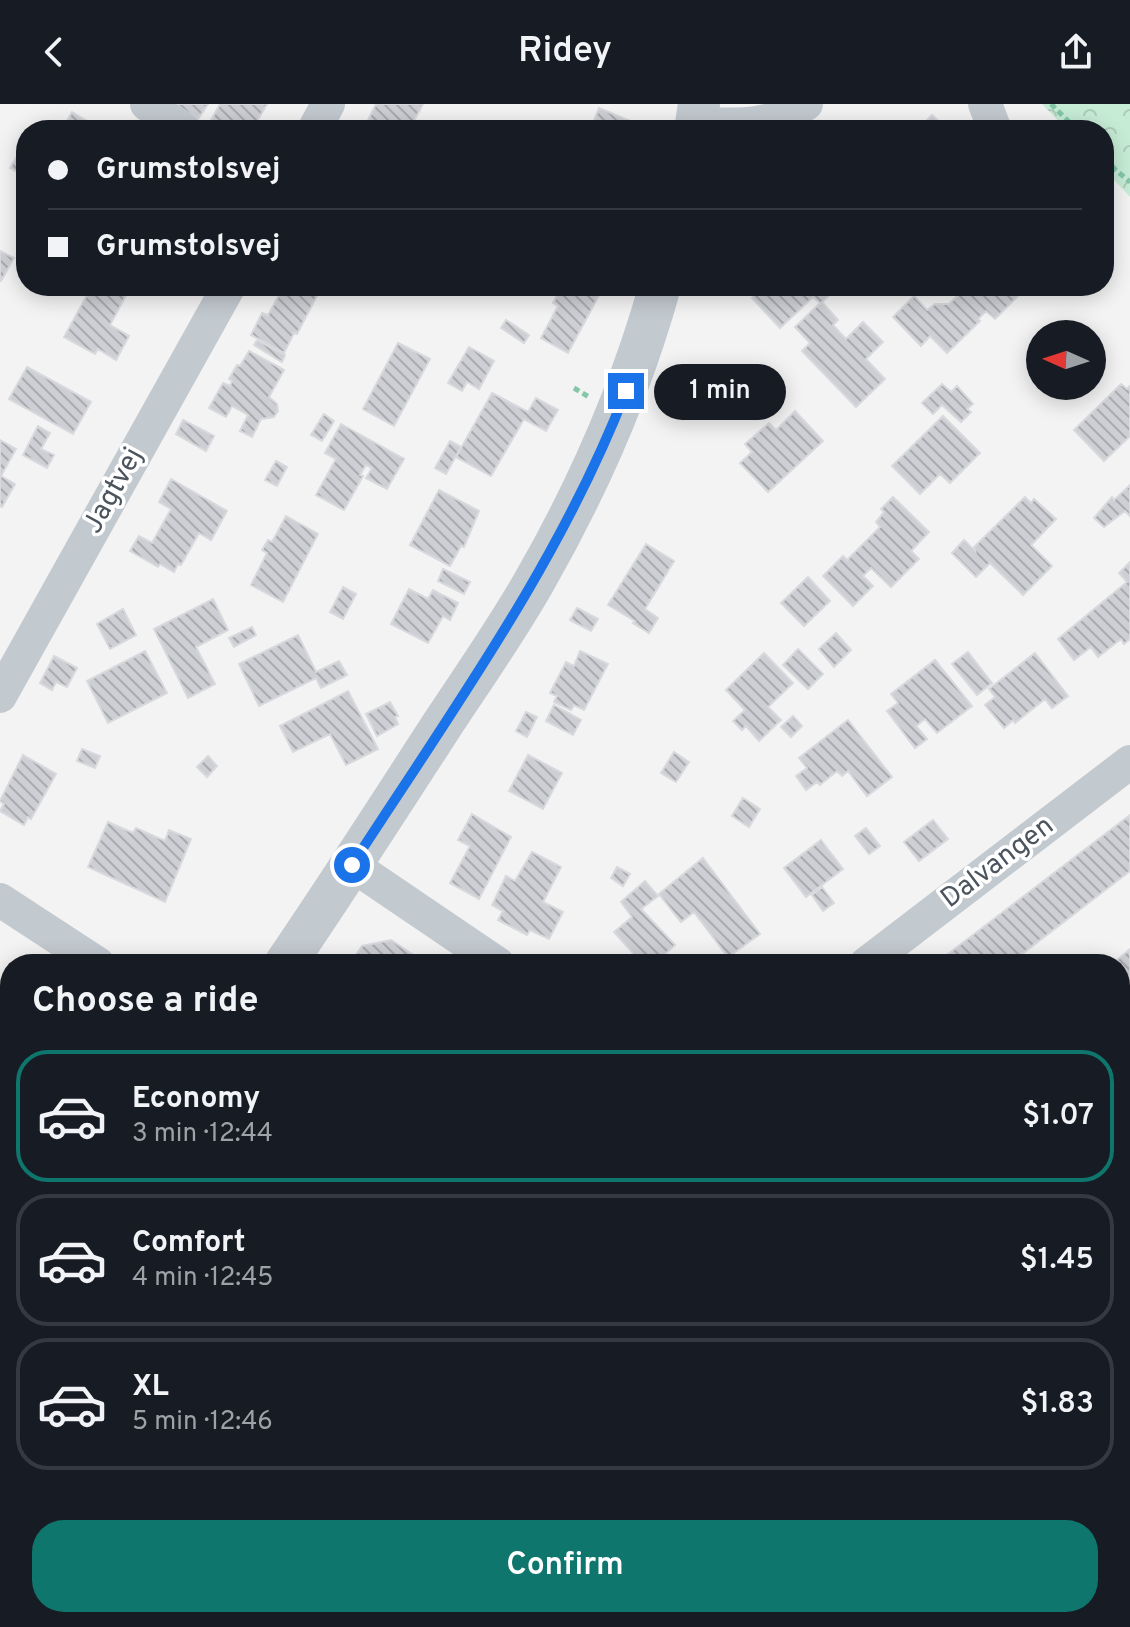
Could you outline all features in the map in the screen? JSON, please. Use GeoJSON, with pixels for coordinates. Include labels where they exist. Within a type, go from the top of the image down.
{"type":"FeatureCollection","features":[{"type":"Feature","properties":{"kind":"street"},"geometry":{"type":"LineString","coordinates":[[147,104],[170,120]]}},
{"type":"Feature","properties":{"kind":"street"},"geometry":{"type":"LineString","coordinates":[[772,120],[787,116],[806,104]]}},
{"type":"Feature","properties":{"kind":"street","name":"Jagtvej"},"geometry":{"type":"LineString","coordinates":[[0,696],[223,296]]}},
{"type":"Feature","properties":{"kind":"street"},"geometry":{"type":"LineString","coordinates":[[292,954],[534,583],[588,482],[643,347],[657,296]]}},
{"type":"Feature","properties":{"kind":"street","name":"Dalvangen"},"geometry":{"type":"LineString","coordinates":[[879,954],[1130,762]]}},
{"type":"Feature","properties":{"kind":"street"},"geometry":{"type":"LineString","coordinates":[[352,865],[483,954]]}},
{"type":"Feature","properties":{"kind":"street"},"geometry":{"type":"LineString","coordinates":[[0,900],[83,954]]}},
{"type":"Feature","properties":{"kind":"path"},"geometry":{"type":"LineString","coordinates":[[1051,104],[1067,120]]}},
{"type":"Feature","properties":{"kind":"path"},"geometry":{"type":"LineString","coordinates":[[1114,168],[1130,182]]}},
{"type":"Feature","properties":{"kind":"green space"},"geometry":{"type":"Polygon","coordinates":[[[1042,104],[1130,104],[1130,197],[1114,180],[1114,120],[1057,120],[1042,104]]]}},
{"type":"Feature","properties":{"kind":"building"},"geometry":{"type":"Polygon","coordinates":[[[179,104],[208,104],[198,119],[179,104]]]}},
{"type":"Feature","properties":{"kind":"building"},"geometry":{"type":"Polygon","coordinates":[[[220,104],[267,104],[258,120],[211,120],[220,104]]]}},
{"type":"Feature","properties":{"kind":"building"},"geometry":{"type":"Polygon","coordinates":[[[376,104],[423,104],[414,120],[368,120],[376,104]]]}},
{"type":"Feature","properties":{"kind":"building"},"geometry":{"type":"Polygon","coordinates":[[[599,108],[628,120],[594,120],[599,108]]]}},
{"type":"Feature","properties":{"kind":"building"},"geometry":{"type":"Polygon","coordinates":[[[72,112],[85,120],[68,120],[72,112]]]}},
{"type":"Feature","properties":{"kind":"building"},"geometry":{"type":"Polygon","coordinates":[[[0,251],[14,258],[1,281],[0,281],[0,251]]]}},
{"type":"Feature","properties":{"kind":"building"},"geometry":{"type":"Polygon","coordinates":[[[87,296],[126,296],[110,325],[129,336],[116,360],[98,349],[95,354],[64,337],[87,296]]]}},
{"type":"Feature","properties":{"kind":"building"},"geometry":{"type":"Polygon","coordinates":[[[278,296],[317,296],[284,353],[251,335],[262,313],[268,315],[278,296]]]}},
{"type":"Feature","properties":{"kind":"building"},"geometry":{"type":"Polygon","coordinates":[[[557,296],[599,296],[568,353],[541,338],[558,306],[553,303],[557,296]]]}},
{"type":"Feature","properties":{"kind":"building"},"geometry":{"type":"Polygon","coordinates":[[[828,296],[822,302],[838,320],[833,325],[846,339],[863,322],[883,342],[866,359],[885,379],[856,407],[802,351],[810,343],[795,327],[820,303],[813,297],[780,328],[752,298],[828,296]]]}},
{"type":"Feature","properties":{"kind":"building"},"geometry":{"type":"Polygon","coordinates":[[[914,296],[927,310],[935,304],[949,304],[957,296],[1018,296],[995,319],[986,311],[978,319],[980,321],[947,353],[930,336],[921,346],[893,317],[914,296]]]}},
{"type":"Feature","properties":{"kind":"building"},"geometry":{"type":"Polygon","coordinates":[[[506,320],[529,335],[524,343],[501,328],[506,320]]]}},
{"type":"Feature","properties":{"kind":"building"},"geometry":{"type":"Polygon","coordinates":[[[257,340],[285,355],[282,362],[254,345],[257,340]]]}},
{"type":"Feature","properties":{"kind":"building"},"geometry":{"type":"Polygon","coordinates":[[[398,343],[430,359],[394,426],[363,409],[398,343]]]}},
{"type":"Feature","properties":{"kind":"building"},"geometry":{"type":"Polygon","coordinates":[[[469,347],[494,361],[479,389],[467,382],[462,391],[448,383],[469,347]]]}},
{"type":"Feature","properties":{"kind":"building"},"geometry":{"type":"Polygon","coordinates":[[[249,351],[284,370],[269,397],[277,404],[278,411],[274,417],[261,419],[252,437],[240,431],[248,415],[232,406],[226,417],[209,408],[223,383],[230,386],[232,381],[229,379],[249,351]]]}},
{"type":"Feature","properties":{"kind":"building"},"geometry":{"type":"Polygon","coordinates":[[[762,366],[778,383],[754,405],[739,388],[762,366]]]}},
{"type":"Feature","properties":{"kind":"building"},"geometry":{"type":"Polygon","coordinates":[[[27,367],[91,402],[73,434],[9,399],[27,367]]]}},
{"type":"Feature","properties":{"kind":"building"},"geometry":{"type":"Polygon","coordinates":[[[942,384],[951,392],[957,386],[973,404],[967,409],[971,412],[961,422],[942,405],[933,414],[922,403],[942,384]]]}},
{"type":"Feature","properties":{"kind":"building"},"geometry":{"type":"Polygon","coordinates":[[[1121,384],[1127,389],[1130,386],[1130,436],[1104,461],[1074,430],[1121,384]]]}},
{"type":"Feature","properties":{"kind":"building"},"geometry":{"type":"Polygon","coordinates":[[[492,393],[528,412],[536,398],[558,410],[546,431],[524,419],[491,476],[456,457],[492,393]]]}},
{"type":"Feature","properties":{"kind":"building"},"geometry":{"type":"Polygon","coordinates":[[[795,411],[823,441],[768,492],[740,463],[752,452],[745,444],[769,423],[776,430],[795,411]]]}},
{"type":"Feature","properties":{"kind":"building"},"geometry":{"type":"Polygon","coordinates":[[[324,414],[334,421],[322,441],[311,435],[324,414]]]}},
{"type":"Feature","properties":{"kind":"building"},"geometry":{"type":"Polygon","coordinates":[[[943,416],[980,453],[950,483],[940,474],[920,494],[892,466],[943,416]]]}},
{"type":"Feature","properties":{"kind":"building"},"geometry":{"type":"Polygon","coordinates":[[[183,420],[214,436],[206,451],[176,434],[183,420]]]}},
{"type":"Feature","properties":{"kind":"building"},"geometry":{"type":"Polygon","coordinates":[[[341,424],[404,459],[387,489],[366,478],[372,468],[366,465],[344,510],[316,495],[336,459],[325,453],[341,424]]]}},
{"type":"Feature","properties":{"kind":"building"},"geometry":{"type":"Polygon","coordinates":[[[38,426],[50,433],[41,449],[54,455],[47,468],[23,455],[38,426]]]}},
{"type":"Feature","properties":{"kind":"building"},"geometry":{"type":"Polygon","coordinates":[[[0,440],[16,449],[1,476],[15,484],[2,507],[0,506],[0,440]]]}},
{"type":"Feature","properties":{"kind":"building"},"geometry":{"type":"Polygon","coordinates":[[[450,441],[461,447],[446,474],[435,468],[450,441]]]}},
{"type":"Feature","properties":{"kind":"building"},"geometry":{"type":"Polygon","coordinates":[[[276,461],[287,467],[277,486],[265,480],[276,461]]]}},
{"type":"Feature","properties":{"kind":"building"},"geometry":{"type":"Polygon","coordinates":[[[171,479],[227,511],[211,540],[199,533],[174,572],[130,551],[139,536],[152,543],[171,509],[159,502],[171,479]]]}},
{"type":"Feature","properties":{"kind":"building"},"geometry":{"type":"Polygon","coordinates":[[[1130,485],[1130,516],[1125,511],[1104,527],[1094,518],[1112,497],[1114,500],[1130,485]]]}},
{"type":"Feature","properties":{"kind":"building"},"geometry":{"type":"Polygon","coordinates":[[[439,490],[479,511],[464,547],[461,546],[450,566],[410,545],[439,490]]]}},
{"type":"Feature","properties":{"kind":"building"},"geometry":{"type":"Polygon","coordinates":[[[893,497],[929,532],[911,551],[919,559],[891,587],[871,568],[863,576],[873,586],[853,606],[823,576],[843,556],[847,560],[880,527],[876,522],[884,512],[881,509],[893,497]]]}},
{"type":"Feature","properties":{"kind":"building"},"geometry":{"type":"Polygon","coordinates":[[[1025,497],[1031,503],[1034,499],[1056,519],[1031,545],[1052,566],[1023,595],[990,563],[976,577],[952,553],[964,540],[975,551],[974,547],[1025,497]]]}},
{"type":"Feature","properties":{"kind":"building"},"geometry":{"type":"Polygon","coordinates":[[[286,516],[318,534],[283,602],[251,585],[267,553],[262,550],[268,540],[272,542],[286,516]]]}},
{"type":"Feature","properties":{"kind":"building"},"geometry":{"type":"Polygon","coordinates":[[[646,544],[674,561],[645,609],[658,618],[649,633],[608,605],[646,544]]]}},
{"type":"Feature","properties":{"kind":"building"},"geometry":{"type":"Polygon","coordinates":[[[1130,562],[1130,639],[1124,644],[1121,639],[1098,657],[1091,647],[1074,660],[1058,639],[1127,582],[1119,573],[1130,562]]]}},
{"type":"Feature","properties":{"kind":"building"},"geometry":{"type":"Polygon","coordinates":[[[443,569],[470,582],[464,594],[438,581],[443,569]]]}},
{"type":"Feature","properties":{"kind":"building"},"geometry":{"type":"Polygon","coordinates":[[[808,577],[830,601],[804,626],[781,603],[808,577]]]}},
{"type":"Feature","properties":{"kind":"building"},"geometry":{"type":"Polygon","coordinates":[[[343,587],[356,594],[343,619],[330,612],[343,587]]]}},
{"type":"Feature","properties":{"kind":"building"},"geometry":{"type":"Polygon","coordinates":[[[409,589],[428,599],[433,590],[458,603],[450,620],[443,616],[428,643],[391,624],[409,589]]]}},
{"type":"Feature","properties":{"kind":"building"},"geometry":{"type":"Polygon","coordinates":[[[213,599],[228,630],[196,647],[215,684],[188,698],[154,629],[213,599]]]}},
{"type":"Feature","properties":{"kind":"building"},"geometry":{"type":"Polygon","coordinates":[[[577,608],[598,619],[591,631],[570,620],[577,608]]]}},
{"type":"Feature","properties":{"kind":"building"},"geometry":{"type":"Polygon","coordinates":[[[123,609],[136,635],[110,649],[97,624],[123,609]]]}},
{"type":"Feature","properties":{"kind":"building"},"geometry":{"type":"Polygon","coordinates":[[[252,627],[256,635],[234,647],[229,638],[252,627]]]}},
{"type":"Feature","properties":{"kind":"building"},"geometry":{"type":"Polygon","coordinates":[[[836,633],[851,650],[834,667],[819,649],[836,633]]]}},
{"type":"Feature","properties":{"kind":"building"},"geometry":{"type":"Polygon","coordinates":[[[298,635],[316,672],[339,661],[347,675],[321,688],[316,678],[259,706],[239,664],[298,635]]]}},
{"type":"Feature","properties":{"kind":"building"},"geometry":{"type":"Polygon","coordinates":[[[798,649],[823,674],[808,689],[783,665],[798,649]]]}},
{"type":"Feature","properties":{"kind":"building"},"geometry":{"type":"Polygon","coordinates":[[[145,651],[167,693],[108,723],[87,681],[145,651]]]}},
{"type":"Feature","properties":{"kind":"building"},"geometry":{"type":"Polygon","coordinates":[[[580,651],[608,664],[584,710],[574,705],[571,710],[554,702],[557,696],[550,693],[566,662],[574,666],[580,651]]]}},
{"type":"Feature","properties":{"kind":"building"},"geometry":{"type":"Polygon","coordinates":[[[968,652],[992,683],[977,695],[952,664],[968,652]]]}},
{"type":"Feature","properties":{"kind":"building"},"geometry":{"type":"Polygon","coordinates":[[[764,653],[793,683],[768,707],[781,720],[759,741],[746,726],[742,730],[733,721],[745,710],[726,690],[764,653]]]}},
{"type":"Feature","properties":{"kind":"building"},"geometry":{"type":"Polygon","coordinates":[[[1035,653],[1068,696],[1052,708],[1045,699],[1004,728],[985,705],[995,697],[989,689],[1035,653]]]}},
{"type":"Feature","properties":{"kind":"building"},"geometry":{"type":"Polygon","coordinates":[[[54,656],[77,668],[67,687],[56,682],[52,690],[40,683],[54,656]]]}},
{"type":"Feature","properties":{"kind":"building"},"geometry":{"type":"Polygon","coordinates":[[[935,660],[972,706],[937,733],[925,719],[916,726],[927,739],[915,748],[887,711],[898,703],[891,694],[935,660]]]}},
{"type":"Feature","properties":{"kind":"building"},"geometry":{"type":"Polygon","coordinates":[[[348,691],[378,749],[346,765],[330,734],[293,752],[280,726],[348,691]]]}},
{"type":"Feature","properties":{"kind":"building"},"geometry":{"type":"Polygon","coordinates":[[[390,702],[398,716],[395,717],[398,724],[377,736],[366,714],[390,702]]]}},
{"type":"Feature","properties":{"kind":"building"},"geometry":{"type":"Polygon","coordinates":[[[554,705],[581,720],[573,735],[546,721],[554,705]]]}},
{"type":"Feature","properties":{"kind":"building"},"geometry":{"type":"Polygon","coordinates":[[[526,712],[537,717],[527,737],[516,731],[526,712]]]}},
{"type":"Feature","properties":{"kind":"building"},"geometry":{"type":"Polygon","coordinates":[[[793,716],[802,726],[791,737],[781,727],[793,716]]]}},
{"type":"Feature","properties":{"kind":"building"},"geometry":{"type":"Polygon","coordinates":[[[848,720],[892,777],[867,796],[848,771],[842,776],[837,771],[820,785],[817,782],[806,790],[796,776],[807,768],[799,758],[848,720]]]}},
{"type":"Feature","properties":{"kind":"building"},"geometry":{"type":"Polygon","coordinates":[[[82,749],[100,756],[95,768],[77,761],[82,749]]]}},
{"type":"Feature","properties":{"kind":"building"},"geometry":{"type":"Polygon","coordinates":[[[674,752],[689,762],[676,782],[661,773],[674,752]]]}},
{"type":"Feature","properties":{"kind":"building"},"geometry":{"type":"Polygon","coordinates":[[[23,755],[56,774],[31,819],[28,817],[24,825],[0,811],[4,804],[0,801],[23,755]]]}},
{"type":"Feature","properties":{"kind":"building"},"geometry":{"type":"Polygon","coordinates":[[[528,755],[562,773],[543,809],[509,791],[528,755]]]}},
{"type":"Feature","properties":{"kind":"building"},"geometry":{"type":"Polygon","coordinates":[[[208,756],[217,766],[207,777],[197,767],[208,756]]]}},
{"type":"Feature","properties":{"kind":"building"},"geometry":{"type":"Polygon","coordinates":[[[743,798],[760,809],[749,827],[732,816],[743,798]]]}},
{"type":"Feature","properties":{"kind":"building"},"geometry":{"type":"Polygon","coordinates":[[[472,814],[511,837],[479,899],[450,883],[470,846],[458,840],[472,814]]]}},
{"type":"Feature","properties":{"kind":"building"},"geometry":{"type":"Polygon","coordinates":[[[1130,815],[1130,871],[1022,954],[948,954],[1130,815]]]}},
{"type":"Feature","properties":{"kind":"building"},"geometry":{"type":"Polygon","coordinates":[[[933,820],[948,839],[919,861],[904,842],[933,820]]]}},
{"type":"Feature","properties":{"kind":"building"},"geometry":{"type":"Polygon","coordinates":[[[108,822],[133,833],[136,828],[165,841],[169,830],[191,839],[165,902],[88,867],[108,822]]]}},
{"type":"Feature","properties":{"kind":"building"},"geometry":{"type":"Polygon","coordinates":[[[866,828],[880,846],[869,854],[855,836],[866,828]]]}},
{"type":"Feature","properties":{"kind":"building"},"geometry":{"type":"Polygon","coordinates":[[[821,840],[843,869],[806,897],[784,868],[821,840]]]}},
{"type":"Feature","properties":{"kind":"building"},"geometry":{"type":"Polygon","coordinates":[[[532,852],[561,867],[543,902],[563,912],[549,939],[530,930],[527,935],[498,920],[503,911],[492,905],[506,876],[515,881],[532,852]]]}},
{"type":"Feature","properties":{"kind":"building"},"geometry":{"type":"Polygon","coordinates":[[[703,858],[760,934],[732,954],[726,954],[694,912],[681,922],[659,894],[703,858]]]}},
{"type":"Feature","properties":{"kind":"building"},"geometry":{"type":"Polygon","coordinates":[[[617,867],[630,874],[623,886],[611,878],[617,867]]]}},
{"type":"Feature","properties":{"kind":"building"},"geometry":{"type":"Polygon","coordinates":[[[645,881],[658,896],[641,909],[675,945],[665,954],[634,954],[614,932],[632,917],[621,902],[645,881]]]}},
{"type":"Feature","properties":{"kind":"building"},"geometry":{"type":"Polygon","coordinates":[[[822,887],[834,903],[823,911],[812,895],[822,887]]]}},
{"type":"Feature","properties":{"kind":"building"},"geometry":{"type":"Polygon","coordinates":[[[391,940],[412,954],[357,954],[362,946],[391,940]]]}},
{"type":"Feature","properties":{"kind":"route"},"geometry":{"type":"LineString","coordinates":[[352,865],[534,583],[588,482],[626,391]]}}]}
